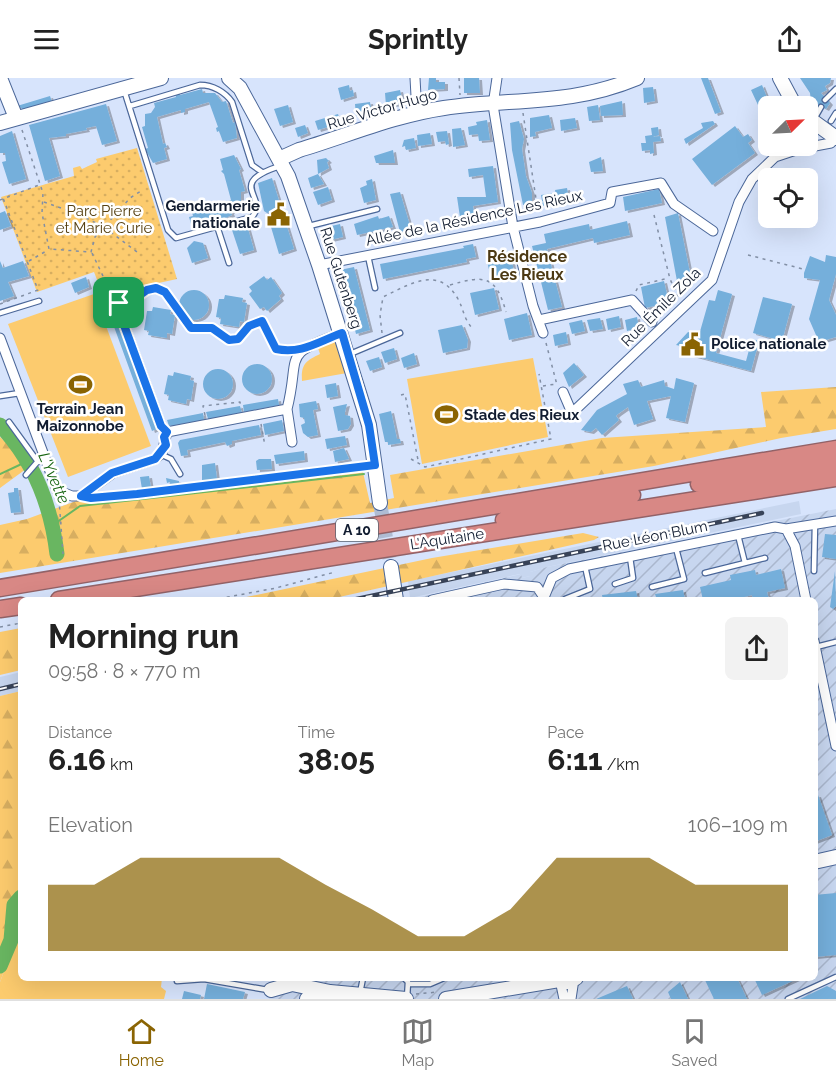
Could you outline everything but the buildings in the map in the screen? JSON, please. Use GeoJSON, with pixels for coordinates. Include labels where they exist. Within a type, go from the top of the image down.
{"type":"FeatureCollection","features":[{"type":"Feature","properties":{"kind":"highway","name":"A 10"},"geometry":{"type":"LineString","coordinates":[[0,588],[836,449]]}},
{"type":"Feature","properties":{"kind":"highway"},"geometry":{"type":"LineString","coordinates":[[363,552],[383,543],[558,509],[836,462]]}},
{"type":"Feature","properties":{"kind":"highway","name":"L'Aquitaine"},"geometry":{"type":"LineString","coordinates":[[78,597],[836,478]]}},
{"type":"Feature","properties":{"kind":"highway"},"geometry":{"type":"LineString","coordinates":[[0,609],[18,606]]}},
{"type":"Feature","properties":{"kind":"street"},"geometry":{"type":"LineString","coordinates":[[0,78],[16,118]]}},
{"type":"Feature","properties":{"kind":"street"},"geometry":{"type":"LineString","coordinates":[[0,123],[161,78]]}},
{"type":"Feature","properties":{"kind":"street","name":"Rue Gutenberg"},"geometry":{"type":"LineString","coordinates":[[229,78],[240,88],[281,162],[306,226],[349,354],[369,425],[380,503]]}},
{"type":"Feature","properties":{"kind":"street"},"geometry":{"type":"LineString","coordinates":[[415,78],[417,114]]}},
{"type":"Feature","properties":{"kind":"street"},"geometry":{"type":"LineString","coordinates":[[497,78],[493,105],[513,227],[533,306],[543,333]]}},
{"type":"Feature","properties":{"kind":"street","name":"Rue Victor Hugo"},"geometry":{"type":"LineString","coordinates":[[281,162],[299,150],[417,114],[444,108],[521,104],[598,92],[637,78]]}},
{"type":"Feature","properties":{"kind":"street"},"geometry":{"type":"LineString","coordinates":[[780,78],[789,96]]}},
{"type":"Feature","properties":{"kind":"street"},"geometry":{"type":"LineString","coordinates":[[818,132],[834,141]]}},
{"type":"Feature","properties":{"kind":"street"},"geometry":{"type":"LineString","coordinates":[[818,144],[834,141]]}},
{"type":"Feature","properties":{"kind":"street","name":"Rue Émile Zola"},"geometry":{"type":"LineString","coordinates":[[563,392],[572,413],[712,280],[739,202],[752,179],[775,157]]}},
{"type":"Feature","properties":{"kind":"street","name":"Allée de la Résidence Les Rieux"},"geometry":{"type":"LineString","coordinates":[[319,265],[540,222],[609,203],[612,192],[661,183],[674,204],[713,231]]}},
{"type":"Feature","properties":{"kind":"street"},"geometry":{"type":"LineString","coordinates":[[120,314],[129,310],[130,302],[121,299],[117,306],[161,426],[167,432]]}},
{"type":"Feature","properties":{"kind":"street"},"geometry":{"type":"LineString","coordinates":[[539,320],[632,300],[652,322]]}},
{"type":"Feature","properties":{"kind":"street"},"geometry":{"type":"LineString","coordinates":[[292,442],[287,409],[292,391],[293,363],[299,352],[342,333]]}},
{"type":"Feature","properties":{"kind":"street"},"geometry":{"type":"LineString","coordinates":[[0,338],[25,407],[38,461],[57,490],[72,496],[81,496],[112,473],[146,463],[160,454],[166,445],[164,437],[167,432]]}},
{"type":"Feature","properties":{"kind":"street"},"geometry":{"type":"LineString","coordinates":[[167,432],[287,409]]}},
{"type":"Feature","properties":{"kind":"street","name":"Rue Léon Blum"},"geometry":{"type":"LineString","coordinates":[[543,597],[552,578],[569,569],[775,527],[786,529],[836,521]]}},
{"type":"Feature","properties":{"kind":"street"},"geometry":{"type":"LineString","coordinates":[[786,529],[795,546],[805,597]]}},
{"type":"Feature","properties":{"kind":"street"},"geometry":{"type":"LineString","coordinates":[[391,567],[396,597]]}},
{"type":"Feature","properties":{"kind":"street","name":"Rue Léon Blum"},"geometry":{"type":"LineString","coordinates":[[460,597],[504,584],[537,587],[542,597]]}},
{"type":"Feature","properties":{"kind":"street"},"geometry":{"type":"LineString","coordinates":[[818,655],[832,709],[836,746]]}},
{"type":"Feature","properties":{"kind":"street"},"geometry":{"type":"LineString","coordinates":[[818,861],[836,857]]}},
{"type":"Feature","properties":{"kind":"street"},"geometry":{"type":"LineString","coordinates":[[284,999],[271,989],[289,981],[330,992],[406,999]]}},
{"type":"Feature","properties":{"kind":"street"},"geometry":{"type":"LineString","coordinates":[[446,999],[481,995],[528,981]]}},
{"type":"Feature","properties":{"kind":"street"},"geometry":{"type":"LineString","coordinates":[[564,999],[565,981]]}},
{"type":"Feature","properties":{"kind":"street"},"geometry":{"type":"LineString","coordinates":[[566,981],[571,999]]}},
{"type":"Feature","properties":{"kind":"street"},"geometry":{"type":"LineString","coordinates":[[307,999],[330,992]]}},
{"type":"Feature","properties":{"kind":"lane"},"geometry":{"type":"LineString","coordinates":[[130,106],[200,85],[211,86],[228,96],[232,102],[252,165],[262,172]]}},
{"type":"Feature","properties":{"kind":"lane"},"geometry":{"type":"LineString","coordinates":[[123,88],[171,236],[185,237],[218,229],[247,219],[256,213],[251,184],[253,179],[281,162]]}},
{"type":"Feature","properties":{"kind":"lane"},"geometry":{"type":"LineString","coordinates":[[825,100],[836,89]]}},
{"type":"Feature","properties":{"kind":"lane"},"geometry":{"type":"LineString","coordinates":[[818,111],[821,106]]}},
{"type":"Feature","properties":{"kind":"lane"},"geometry":{"type":"LineString","coordinates":[[831,121],[836,113]]}},
{"type":"Feature","properties":{"kind":"lane"},"geometry":{"type":"LineString","coordinates":[[306,226],[377,209]]}},
{"type":"Feature","properties":{"kind":"lane"},"geometry":{"type":"LineString","coordinates":[[218,229],[229,263]]}},
{"type":"Feature","properties":{"kind":"lane"},"geometry":{"type":"LineString","coordinates":[[368,256],[375,288]]}},
{"type":"Feature","properties":{"kind":"lane"},"geometry":{"type":"LineString","coordinates":[[0,313],[39,301]]}},
{"type":"Feature","properties":{"kind":"lane"},"geometry":{"type":"LineString","coordinates":[[349,354],[400,333]]}},
{"type":"Feature","properties":{"kind":"lane"},"geometry":{"type":"LineString","coordinates":[[0,396],[20,393]]}},
{"type":"Feature","properties":{"kind":"lane"},"geometry":{"type":"LineString","coordinates":[[9,422],[38,461],[27,474]]}},
{"type":"Feature","properties":{"kind":"lane"},"geometry":{"type":"LineString","coordinates":[[160,454],[171,459],[180,474]]}},
{"type":"Feature","properties":{"kind":"lane"},"geometry":{"type":"LineString","coordinates":[[814,571],[815,524]]}},
{"type":"Feature","properties":{"kind":"lane"},"geometry":{"type":"LineString","coordinates":[[738,535],[745,563]]}},
{"type":"Feature","properties":{"kind":"lane"},"geometry":{"type":"LineString","coordinates":[[652,587],[684,579],[676,548]]}},
{"type":"Feature","properties":{"kind":"lane"},"geometry":{"type":"LineString","coordinates":[[615,584],[633,578],[630,557]]}},
{"type":"Feature","properties":{"kind":"lane"},"geometry":{"type":"LineString","coordinates":[[705,573],[765,558]]}},
{"type":"Feature","properties":{"kind":"lane"},"geometry":{"type":"LineString","coordinates":[[569,597],[590,589],[585,566]]}},
{"type":"Feature","properties":{"kind":"lane"},"geometry":{"type":"LineString","coordinates":[[818,644],[836,642]]}},
{"type":"Feature","properties":{"kind":"lane"},"geometry":{"type":"LineString","coordinates":[[789,999],[836,977]]}},
{"type":"Feature","properties":{"kind":"lane"},"geometry":{"type":"LineString","coordinates":[[217,981],[271,989]]}},
{"type":"Feature","properties":{"kind":"lane"},"geometry":{"type":"LineString","coordinates":[[360,995],[362,981]]}},
{"type":"Feature","properties":{"kind":"lane"},"geometry":{"type":"LineString","coordinates":[[406,981],[408,984],[406,999]]}},
{"type":"Feature","properties":{"kind":"lane"},"geometry":{"type":"LineString","coordinates":[[408,984],[430,984],[437,981]]}},
{"type":"Feature","properties":{"kind":"path"},"geometry":{"type":"LineString","coordinates":[[459,78],[460,102]]}},
{"type":"Feature","properties":{"kind":"path"},"geometry":{"type":"LineString","coordinates":[[521,104],[540,222]]}},
{"type":"Feature","properties":{"kind":"path"},"geometry":{"type":"LineString","coordinates":[[16,118],[39,183],[49,249]]}},
{"type":"Feature","properties":{"kind":"path"},"geometry":{"type":"LineString","coordinates":[[0,200],[39,183]]}},
{"type":"Feature","properties":{"kind":"path"},"geometry":{"type":"LineString","coordinates":[[119,303],[110,293],[91,252],[95,237],[104,226],[130,198],[141,191]]}},
{"type":"Feature","properties":{"kind":"path"},"geometry":{"type":"LineString","coordinates":[[0,304],[38,290],[3,198]]}},
{"type":"Feature","properties":{"kind":"path"},"geometry":{"type":"LineString","coordinates":[[43,202],[104,226],[137,252]]}},
{"type":"Feature","properties":{"kind":"path"},"geometry":{"type":"LineString","coordinates":[[654,215],[670,277],[682,309]]}},
{"type":"Feature","properties":{"kind":"path"},"geometry":{"type":"LineString","coordinates":[[28,262],[49,249],[91,252]]}},
{"type":"Feature","properties":{"kind":"path"},"geometry":{"type":"LineString","coordinates":[[748,255],[803,269]]}},
{"type":"Feature","properties":{"kind":"path"},"geometry":{"type":"LineString","coordinates":[[632,300],[639,285],[670,277]]}},
{"type":"Feature","properties":{"kind":"path"},"geometry":{"type":"LineString","coordinates":[[449,286],[474,278],[488,280],[501,292],[506,312]]}},
{"type":"Feature","properties":{"kind":"path"},"geometry":{"type":"LineString","coordinates":[[383,340],[380,315],[383,297],[419,281],[436,279],[449,286],[459,301],[463,318],[472,328]]}},
{"type":"Feature","properties":{"kind":"path"},"geometry":{"type":"LineString","coordinates":[[130,302],[147,290],[156,288],[165,292],[191,328],[212,328],[229,340],[238,339],[249,326],[262,321],[276,349],[299,352]]}},
{"type":"Feature","properties":{"kind":"path"},"geometry":{"type":"LineString","coordinates":[[542,386],[556,384],[543,333]]}},
{"type":"Feature","properties":{"kind":"path"},"geometry":{"type":"LineString","coordinates":[[400,395],[405,394],[418,460],[425,467],[551,439],[539,374]]}},
{"type":"Feature","properties":{"kind":"path"},"geometry":{"type":"LineString","coordinates":[[206,425],[203,406],[240,402],[243,418]]}},
{"type":"Feature","properties":{"kind":"path"},"geometry":{"type":"LineString","coordinates":[[259,415],[265,446]]}},
{"type":"Feature","properties":{"kind":"path"},"geometry":{"type":"LineString","coordinates":[[411,459],[418,460]]}},
{"type":"Feature","properties":{"kind":"path"},"geometry":{"type":"LineString","coordinates":[[81,496],[91,498],[137,494],[375,465]]}},
{"type":"Feature","properties":{"kind":"path"},"geometry":{"type":"LineString","coordinates":[[59,515],[63,554]]}},
{"type":"Feature","properties":{"kind":"path"},"geometry":{"type":"LineString","coordinates":[[228,597],[276,588],[335,572]]}},
{"type":"Feature","properties":{"kind":"path"},"geometry":{"type":"LineString","coordinates":[[0,627],[18,624]]}},
{"type":"Feature","properties":{"kind":"shaded area"},"geometry":{"type":"Polygon","coordinates":[[[799,501],[801,514],[547,567],[530,572],[530,576],[522,578],[520,574],[415,597],[410,597],[408,581],[799,501]]]}},
{"type":"Feature","properties":{"kind":"shaded area"},"geometry":{"type":"Polygon","coordinates":[[[836,509],[836,999],[269,999],[273,981],[818,981],[818,597],[421,597],[521,574],[522,578],[530,576],[530,572],[836,509]]]}},
{"type":"Feature","properties":{"kind":"shaded area"},"geometry":{"type":"Polygon","coordinates":[[[18,673],[18,692],[0,696],[0,677],[18,673]]]}},
{"type":"Feature","properties":{"kind":"green space","name":"Parc Pierre et Marie Curie"},"geometry":{"type":"Polygon","coordinates":[[[137,148],[177,279],[103,295],[94,272],[37,292],[1,197],[74,176],[73,168],[80,166],[82,169],[97,162],[96,159],[137,148]]]}},
{"type":"Feature","properties":{"kind":"green space","name":"Terrain Jean Maizonnobe"},"geometry":{"type":"Polygon","coordinates":[[[94,294],[151,446],[68,477],[8,324],[94,294]]]}},
{"type":"Feature","properties":{"kind":"green space"},"geometry":{"type":"Polygon","coordinates":[[[337,339],[347,373],[302,381],[303,367],[307,361],[320,354],[318,348],[337,339]]]}},
{"type":"Feature","properties":{"kind":"green space"},"geometry":{"type":"Polygon","coordinates":[[[533,358],[548,437],[422,464],[407,379],[533,358]]]}},
{"type":"Feature","properties":{"kind":"green space"},"geometry":{"type":"Polygon","coordinates":[[[836,387],[836,429],[781,438],[654,466],[0,573],[0,525],[27,519],[76,501],[362,468],[370,503],[394,498],[390,475],[602,438],[766,427],[761,392],[836,387]]]}},
{"type":"Feature","properties":{"kind":"green space"},"geometry":{"type":"Polygon","coordinates":[[[0,437],[15,451],[26,469],[0,488],[0,437]]]}},
{"type":"Feature","properties":{"kind":"green space"},"geometry":{"type":"Polygon","coordinates":[[[583,533],[599,537],[339,597],[246,597],[432,558],[583,533]]]}},
{"type":"Feature","properties":{"kind":"green space"},"geometry":{"type":"Polygon","coordinates":[[[18,629],[18,671],[0,675],[0,632],[18,629]]]}},
{"type":"Feature","properties":{"kind":"green space"},"geometry":{"type":"Polygon","coordinates":[[[18,692],[18,934],[0,982],[0,696],[18,692]]]}},
{"type":"Feature","properties":{"kind":"green space"},"geometry":{"type":"Polygon","coordinates":[[[18,934],[18,981],[162,981],[161,987],[166,991],[164,999],[0,999],[0,982],[18,934]]]}},
{"type":"Feature","properties":{"kind":"waterway","name":"L'Yvette"},"geometry":{"type":"LineString","coordinates":[[0,425],[22,453],[39,485],[50,518],[57,554]]}},
{"type":"Feature","properties":{"kind":"waterway"},"geometry":{"type":"LineString","coordinates":[[0,474],[28,461]]}},
{"type":"Feature","properties":{"kind":"waterway"},"geometry":{"type":"LineString","coordinates":[[53,525],[80,506],[364,474]]}},
{"type":"Feature","properties":{"kind":"waterway","name":"L'Yvette"},"geometry":{"type":"LineString","coordinates":[[0,966],[11,940],[14,905],[18,900]]}},
{"type":"Feature","properties":{"kind":"tunnel"},"geometry":{"type":"LineString","coordinates":[[380,503],[391,567]]}},
{"type":"Feature","properties":{"kind":"railway"},"geometry":{"type":"LineString","coordinates":[[366,597],[762,513]]}},
{"type":"Feature","properties":{"kind":"railway"},"geometry":{"type":"LineString","coordinates":[[0,689],[18,685]]}},
{"type":"Feature","properties":{"kind":"place","name":"Gendarmerie nationale"},"geometry":{"type":"Point","coordinates":[278,215]}},
{"type":"Feature","properties":{"kind":"place","name":"Police nationale"},"geometry":{"type":"Point","coordinates":[693,344]}},
{"type":"Feature","properties":{"kind":"place","name":"Terrain Jean Maizonnobe"},"geometry":{"type":"Point","coordinates":[80,385]}},
{"type":"Feature","properties":{"kind":"place","name":"Stade des Rieux"},"geometry":{"type":"Point","coordinates":[446,415]}},
{"type":"Feature","properties":{"kind":"district","name":"Résidence Les Rieux"},"geometry":{"type":"Point","coordinates":[527,265]}},
{"type":"Feature","properties":{"kind":"route"},"geometry":{"type":"LineString","coordinates":[[156,288],[165,292],[184,322],[191,328],[212,328],[229,340],[238,339],[249,326],[256,321],[262,321],[276,349],[284,351],[299,352],[342,333],[369,425],[375,465],[137,494],[91,498],[81,496],[112,473],[155,459],[166,445],[164,437],[167,432],[161,426],[117,306],[119,303],[121,299],[130,302],[139,294],[156,288]]}}]}
